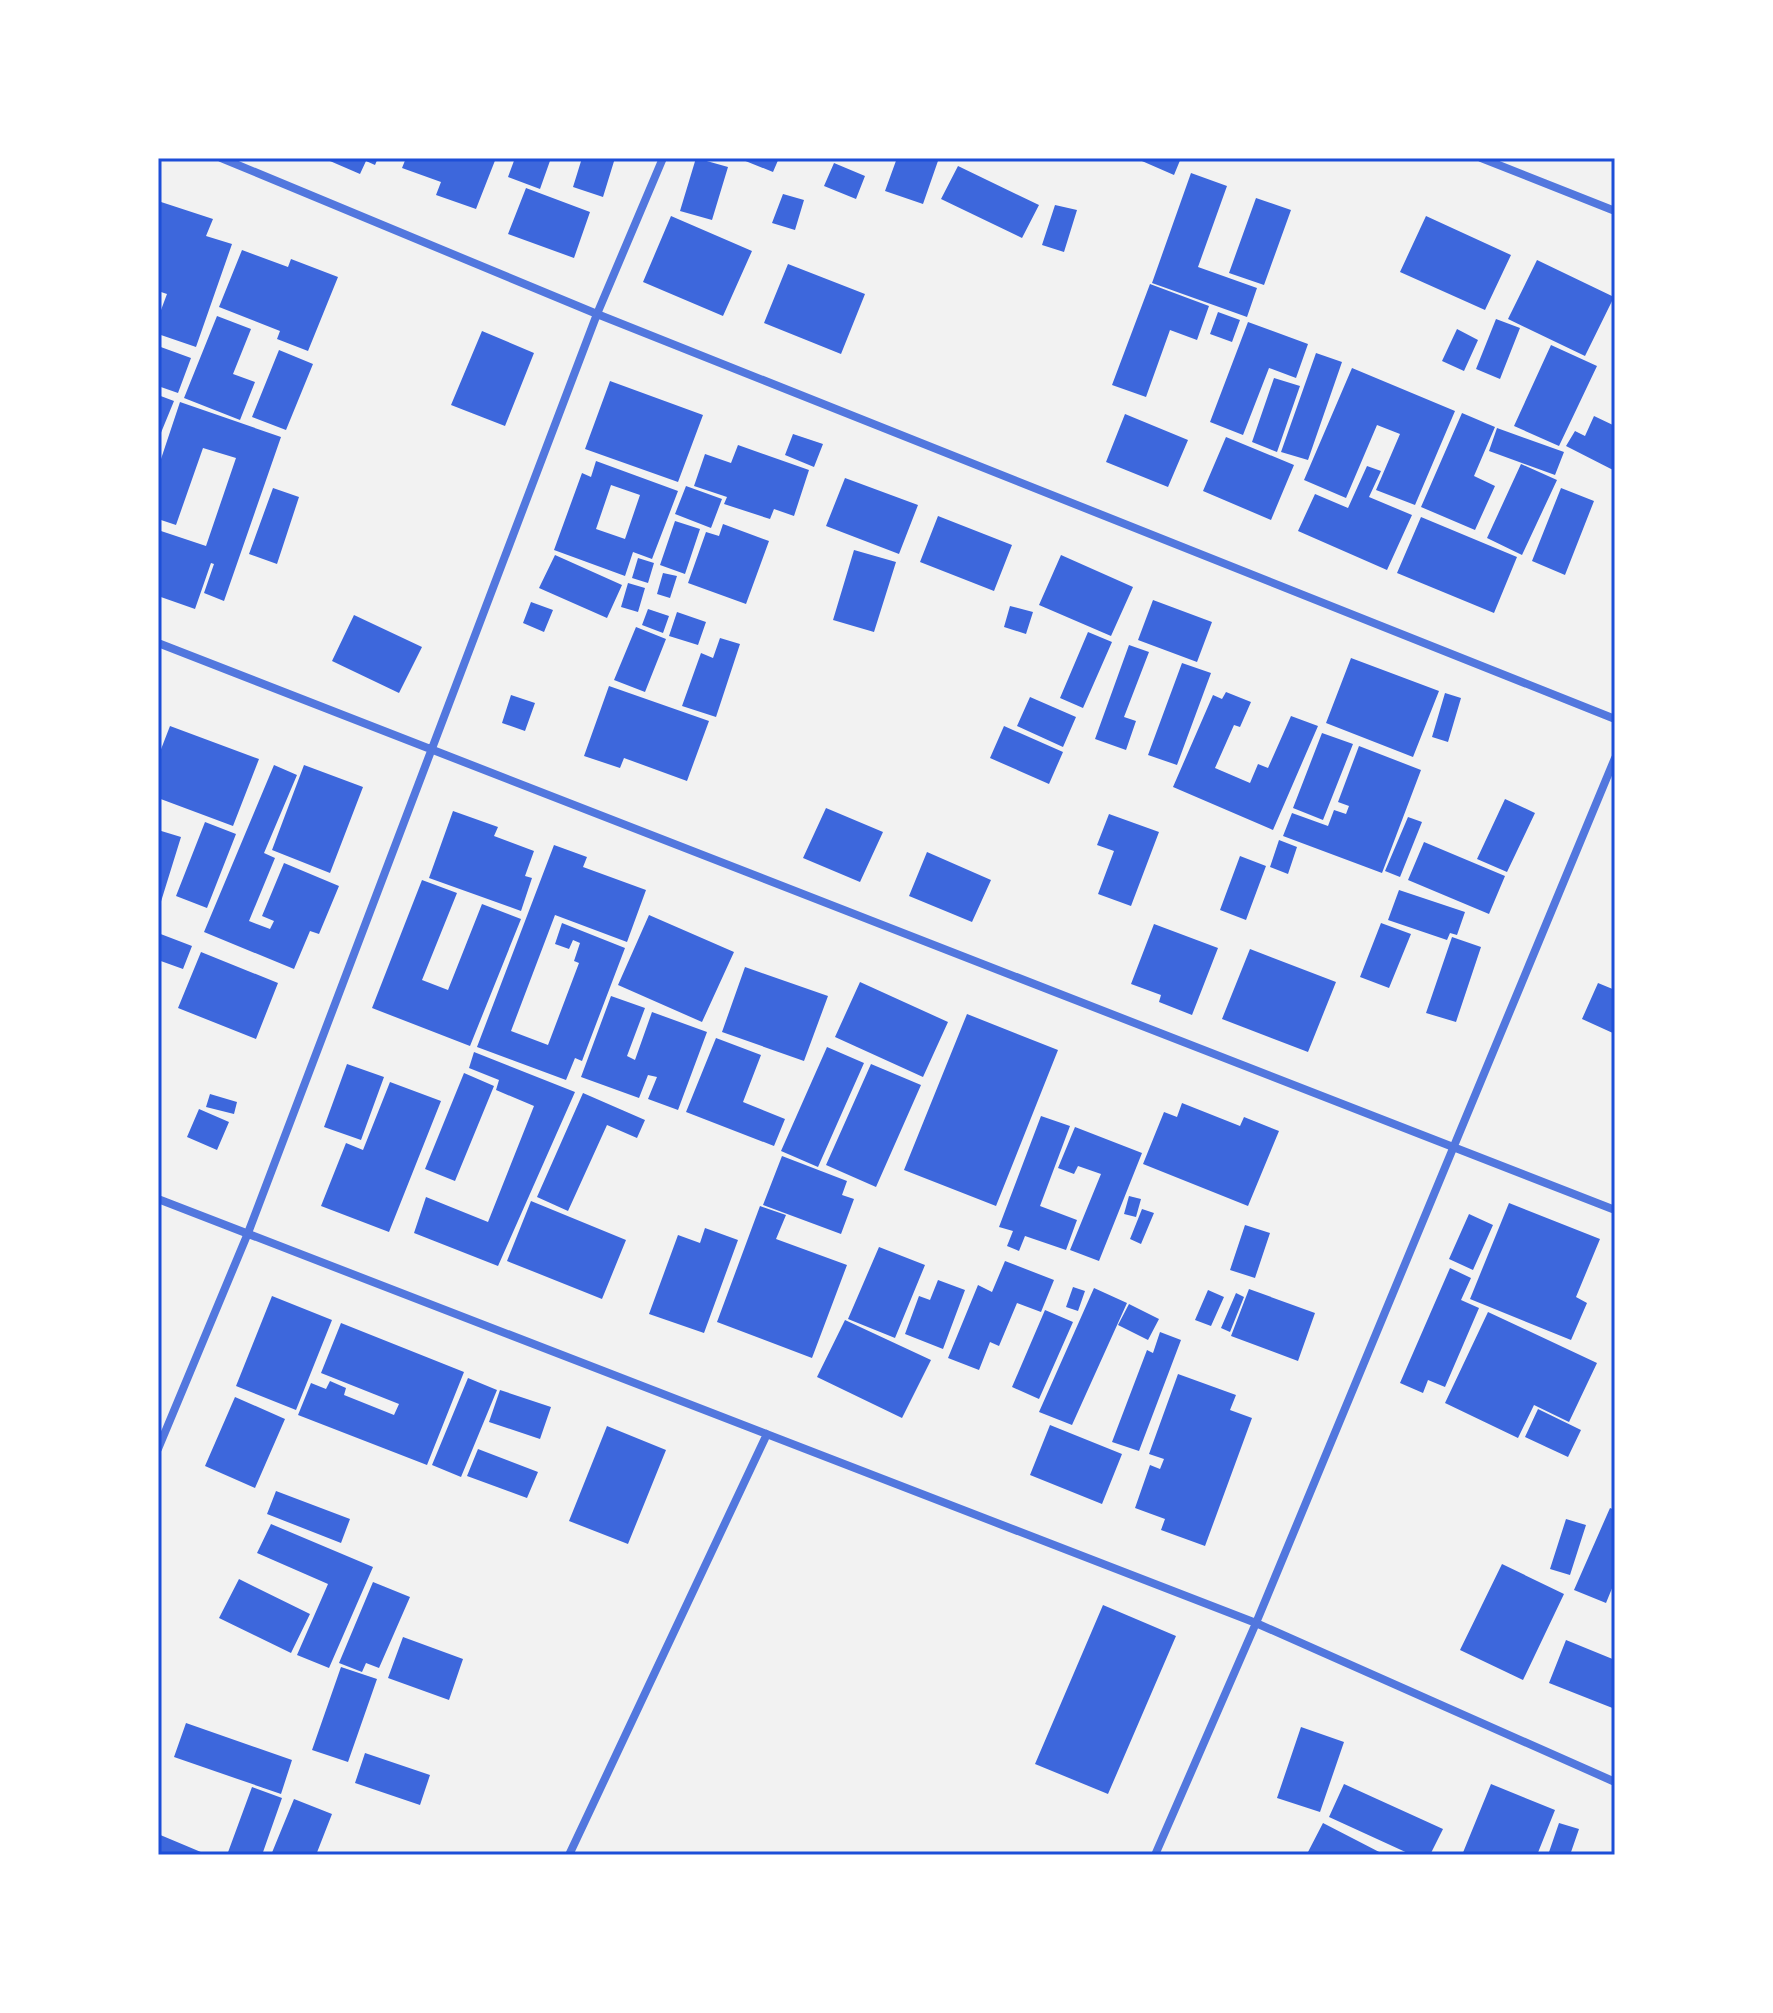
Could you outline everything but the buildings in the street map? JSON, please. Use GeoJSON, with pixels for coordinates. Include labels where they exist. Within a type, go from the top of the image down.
{"type":"FeatureCollection","features":[{"type":"Feature","properties":{"kind":"street"},"geometry":{"type":"LineString","coordinates":[[221,158],[597,314],[1615,719]]}},
{"type":"Feature","properties":{"kind":"street"},"geometry":{"type":"LineString","coordinates":[[158,1449],[248,1233],[597,314],[663,158]]}},
{"type":"Feature","properties":{"kind":"street"},"geometry":{"type":"LineString","coordinates":[[1481,158],[1615,211]]}},
{"type":"Feature","properties":{"kind":"street"},"geometry":{"type":"LineString","coordinates":[[158,643],[431,752],[1615,1210]]}},
{"type":"Feature","properties":{"kind":"street"},"geometry":{"type":"LineString","coordinates":[[1155,1855],[1256,1623],[1615,758]]}},
{"type":"Feature","properties":{"kind":"street"},"geometry":{"type":"LineString","coordinates":[[158,1199],[1256,1623],[1615,1782]]}},
{"type":"Feature","properties":{"kind":"street"},"geometry":{"type":"LineString","coordinates":[[569,1855],[767,1434]]}}]}
